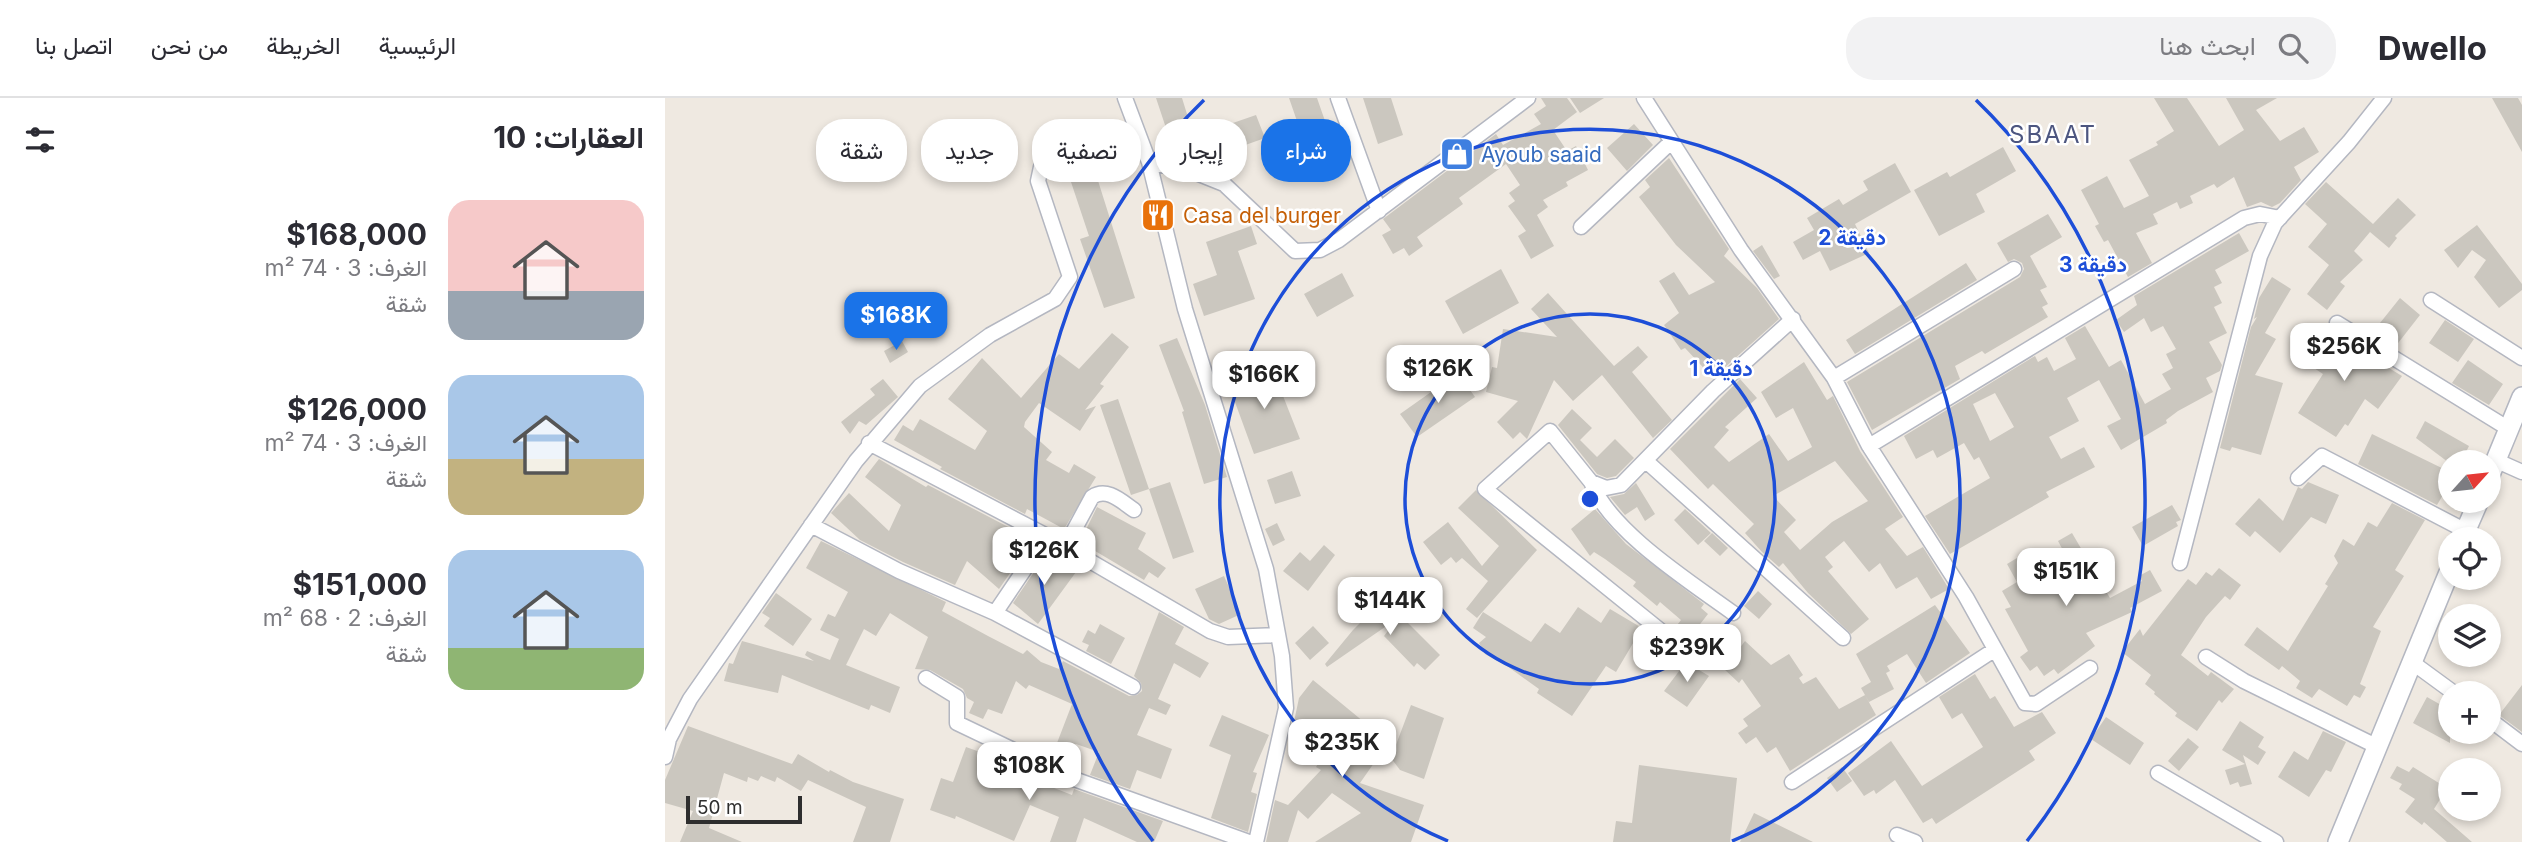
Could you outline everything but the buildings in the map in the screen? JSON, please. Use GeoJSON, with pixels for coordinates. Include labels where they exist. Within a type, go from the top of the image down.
{"type":"FeatureCollection","features":[{"type":"Feature","properties":{"kind":"main road"},"geometry":{"type":"LineString","coordinates":[[2500,450],[2522,397]]}},
{"type":"Feature","properties":{"kind":"main road"},"geometry":{"type":"LineString","coordinates":[[2338,842],[2442,590]]}},
{"type":"Feature","properties":{"kind":"street"},"geometry":{"type":"LineString","coordinates":[[1125,98],[1131,119]]}},
{"type":"Feature","properties":{"kind":"street"},"geometry":{"type":"LineString","coordinates":[[1338,98],[1379,211]]}},
{"type":"Feature","properties":{"kind":"street"},"geometry":{"type":"LineString","coordinates":[[1149,162],[1199,174],[1224,184],[1295,251],[1320,250],[1379,211],[1528,98]]}},
{"type":"Feature","properties":{"kind":"street"},"geometry":{"type":"LineString","coordinates":[[1644,98],[1741,250],[1835,378],[1869,446],[1966,597],[1994,650],[2029,705],[2036,704],[2090,668]]}},
{"type":"Feature","properties":{"kind":"street"},"geometry":{"type":"LineString","coordinates":[[2180,563],[2260,256],[2280,218],[2349,142],[2383,98]]}},
{"type":"Feature","properties":{"kind":"street"},"geometry":{"type":"LineString","coordinates":[[1581,227],[1671,142]]}},
{"type":"Feature","properties":{"kind":"street"},"geometry":{"type":"LineString","coordinates":[[1141,145],[1149,162],[1185,309],[1266,569],[1278,635],[1286,708],[1257,842]]}},
{"type":"Feature","properties":{"kind":"street"},"geometry":{"type":"LineString","coordinates":[[665,757],[669,739],[690,699],[870,443],[921,386],[990,335],[1055,299],[1065,288],[1070,277],[1038,182]]}},
{"type":"Feature","properties":{"kind":"street"},"geometry":{"type":"LineString","coordinates":[[1869,446],[2244,218],[2260,214],[2280,218]]}},
{"type":"Feature","properties":{"kind":"street"},"geometry":{"type":"LineString","coordinates":[[1835,378],[2014,269]]}},
{"type":"Feature","properties":{"kind":"street"},"geometry":{"type":"LineString","coordinates":[[2431,300],[2522,358]]}},
{"type":"Feature","properties":{"kind":"street"},"geometry":{"type":"LineString","coordinates":[[1591,482],[1606,488],[1621,485],[1713,391],[1793,319]]}},
{"type":"Feature","properties":{"kind":"street"},"geometry":{"type":"LineString","coordinates":[[2337,323],[2509,429]]}},
{"type":"Feature","properties":{"kind":"street"},"geometry":{"type":"LineString","coordinates":[[1687,652],[1485,489],[1550,431],[1591,482],[1598,499],[1616,521],[1733,613]]}},
{"type":"Feature","properties":{"kind":"street"},"geometry":{"type":"LineString","coordinates":[[870,443],[1047,536],[1210,631],[1228,637],[1278,635]]}},
{"type":"Feature","properties":{"kind":"street"},"geometry":{"type":"LineString","coordinates":[[2298,478],[2322,456],[2450,527]]}},
{"type":"Feature","properties":{"kind":"street"},"geometry":{"type":"LineString","coordinates":[[1646,461],[1843,638]]}},
{"type":"Feature","properties":{"kind":"street"},"geometry":{"type":"LineString","coordinates":[[2501,470],[2522,472]]}},
{"type":"Feature","properties":{"kind":"street"},"geometry":{"type":"LineString","coordinates":[[1065,547],[1092,497],[1097,494],[1111,495],[1134,510]]}},
{"type":"Feature","properties":{"kind":"street"},"geometry":{"type":"LineString","coordinates":[[811,525],[899,570],[995,613],[1133,687]]}},
{"type":"Feature","properties":{"kind":"street"},"geometry":{"type":"LineString","coordinates":[[995,613],[1047,536]]}},
{"type":"Feature","properties":{"kind":"street"},"geometry":{"type":"LineString","coordinates":[[1792,782],[1994,650]]}},
{"type":"Feature","properties":{"kind":"street"},"geometry":{"type":"LineString","coordinates":[[2206,657],[2244,681],[2378,747]]}},
{"type":"Feature","properties":{"kind":"street"},"geometry":{"type":"LineString","coordinates":[[2413,663],[2438,681]]}},
{"type":"Feature","properties":{"kind":"street"},"geometry":{"type":"LineString","coordinates":[[926,678],[957,697],[957,723],[1074,779],[1249,842]]}},
{"type":"Feature","properties":{"kind":"street"},"geometry":{"type":"LineString","coordinates":[[2501,728],[2522,744]]}},
{"type":"Feature","properties":{"kind":"street"},"geometry":{"type":"LineString","coordinates":[[2158,773],[2276,842]]}},
{"type":"Feature","properties":{"kind":"street"},"geometry":{"type":"LineString","coordinates":[[1897,835],[1915,842]]}},
{"type":"Feature","properties":{"kind":"place","name":"Ayoub saaid"},"geometry":{"type":"Point","coordinates":[1457,154]}},
{"type":"Feature","properties":{"kind":"place","name":"Casa del burger"},"geometry":{"type":"Point","coordinates":[1158,215]}},
{"type":"Feature","properties":{"kind":"district","name":"SBAAT"},"geometry":{"type":"Point","coordinates":[2053,134]}}]}
